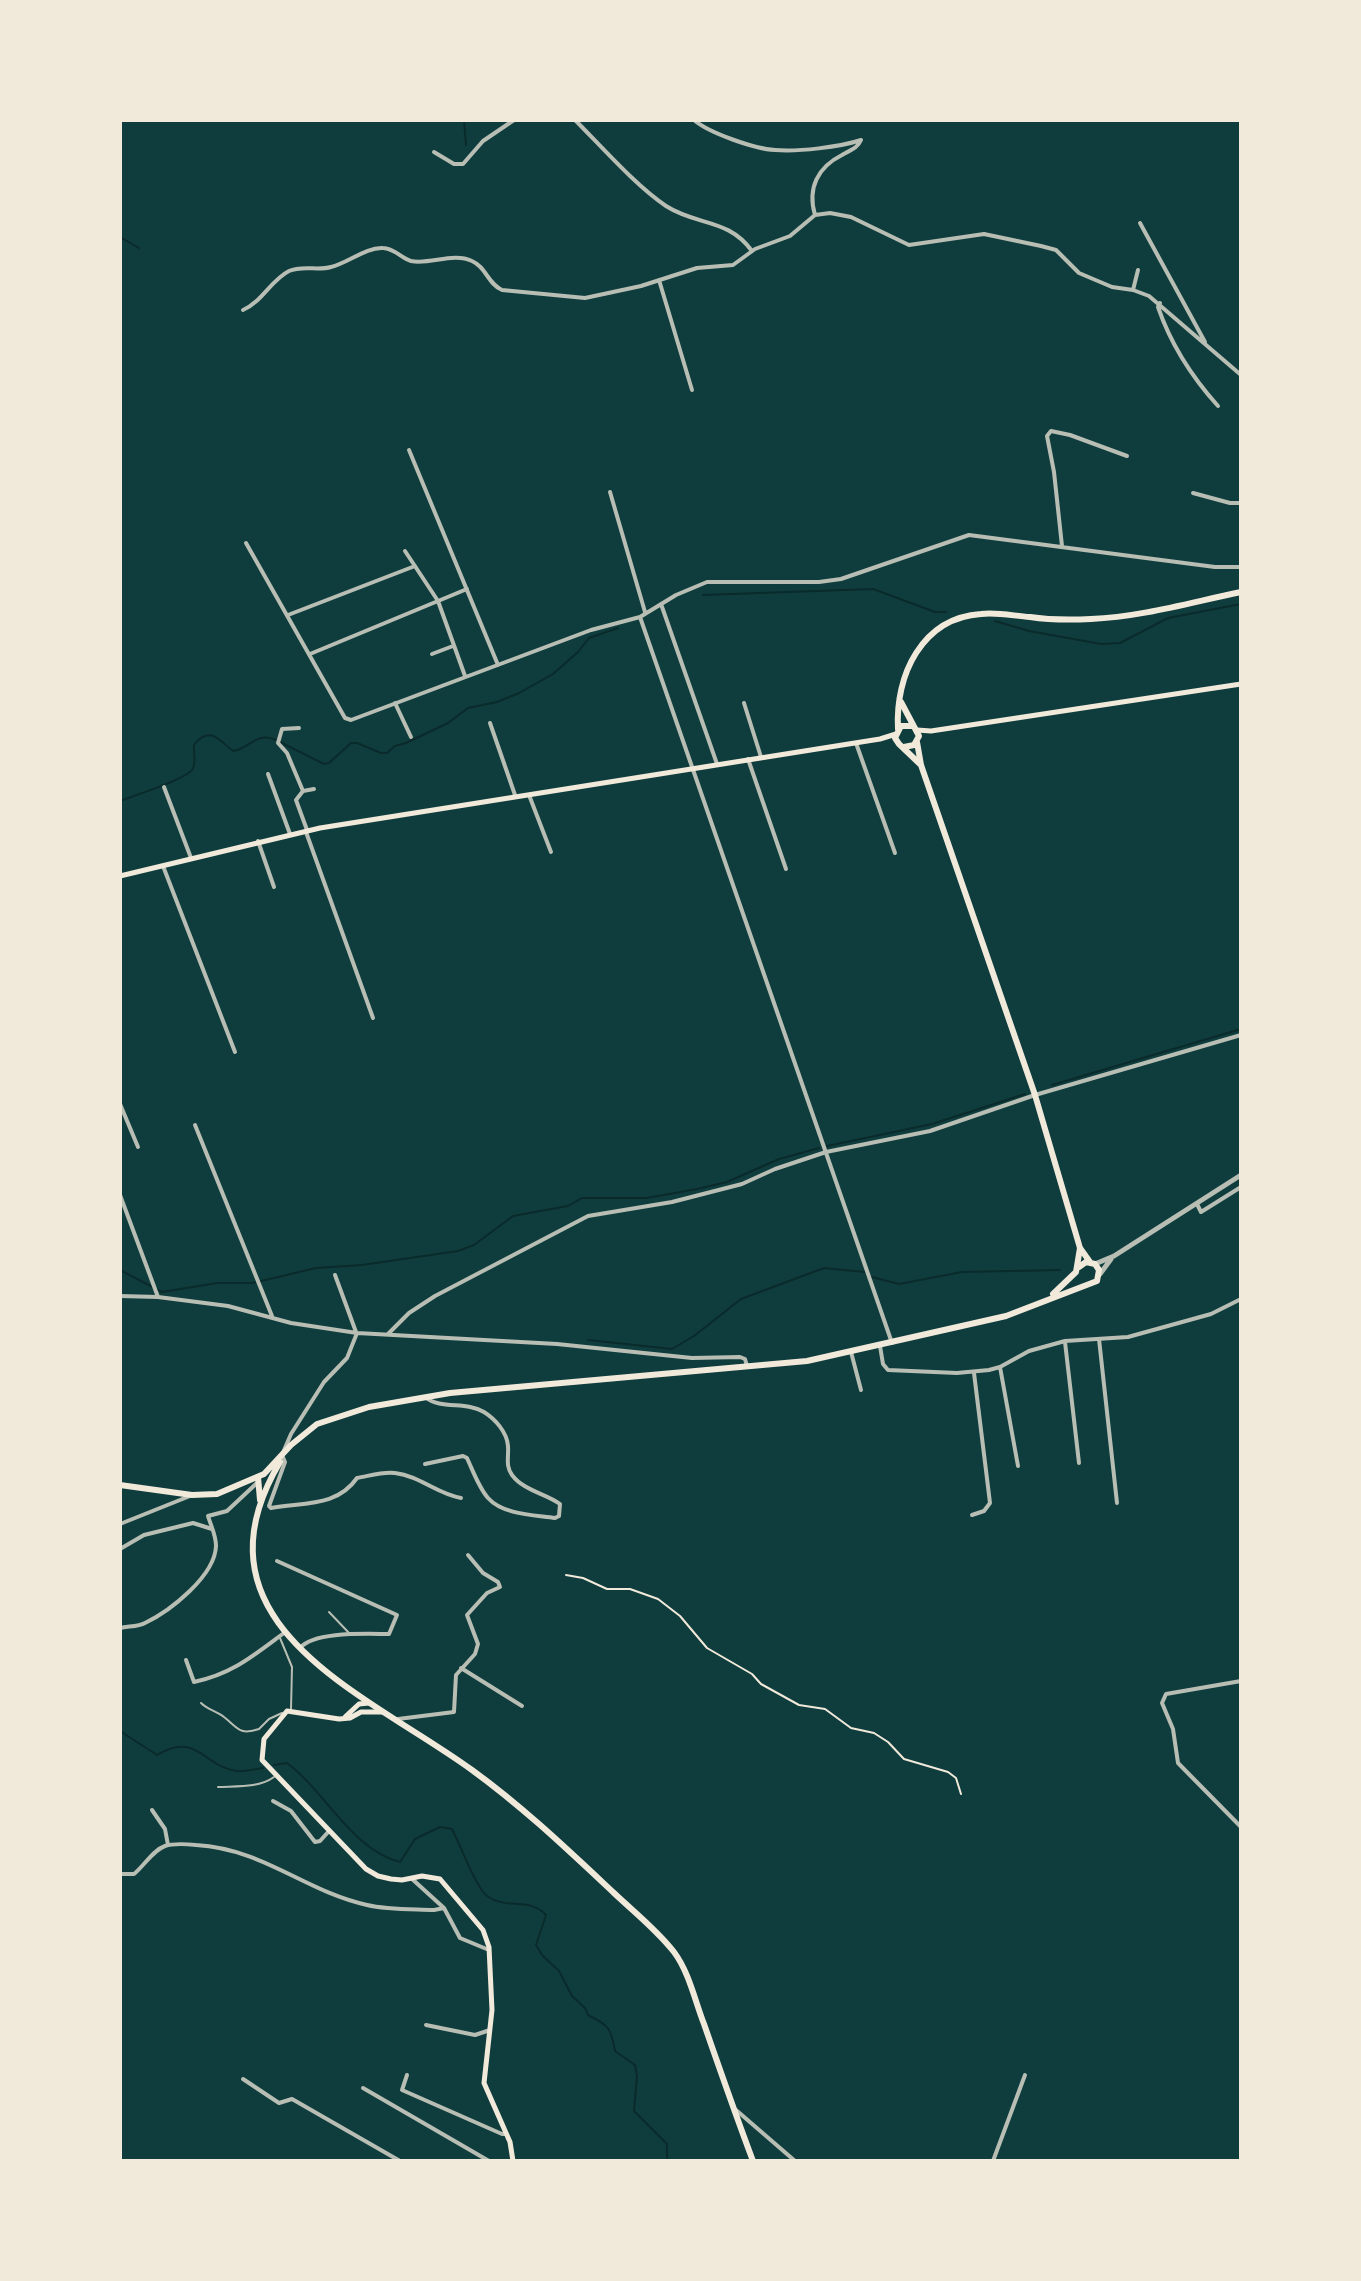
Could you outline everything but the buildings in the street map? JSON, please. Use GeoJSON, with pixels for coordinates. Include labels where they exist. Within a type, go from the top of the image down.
{"type":"FeatureCollection","features":[{"type":"Feature","properties":{"kind":"main road"},"geometry":{"type":"LineString","coordinates":[[921,765],[901,746],[897,731],[904,677],[916,650],[953,620],[993,613],[1034,618],[1093,619],[1241,592]]}},
{"type":"Feature","properties":{"kind":"main road"},"geometry":{"type":"LineString","coordinates":[[120,876],[306,830],[880,739],[905,725],[931,731],[1241,684]]}},
{"type":"Feature","properties":{"kind":"main road"},"geometry":{"type":"LineString","coordinates":[[901,702],[915,728],[921,765],[1035,1095],[1080,1248],[1079,1281],[1087,1285]]}},
{"type":"Feature","properties":{"kind":"main road"},"geometry":{"type":"LineString","coordinates":[[880,739],[911,747],[931,731]]}},
{"type":"Feature","properties":{"kind":"main road"},"geometry":{"type":"LineString","coordinates":[[120,1485],[192,1495],[217,1494],[260,1479],[304,1433],[332,1417],[423,1396],[807,1361],[1006,1316],[1094,1284],[1100,1274],[1080,1248]]}},
{"type":"Feature","properties":{"kind":"main road"},"geometry":{"type":"LineString","coordinates":[[1047,1299],[1078,1269],[1092,1263]]}},
{"type":"Feature","properties":{"kind":"main road"},"geometry":{"type":"LineString","coordinates":[[260,1503],[282,1455]]}},
{"type":"Feature","properties":{"kind":"main road"},"geometry":{"type":"LineString","coordinates":[[260,1479],[264,1486],[269,1482]]}},
{"type":"Feature","properties":{"kind":"main road"},"geometry":{"type":"LineString","coordinates":[[260,1479],[254,1543],[257,1575],[267,1607],[281,1635],[364,1701],[455,1757],[501,1792],[563,1845],[661,1938],[683,1966],[753,2161]]}},
{"type":"Feature","properties":{"kind":"main road"},"geometry":{"type":"LineString","coordinates":[[352,1691],[355,1707]]}},
{"type":"Feature","properties":{"kind":"main road"},"geometry":{"type":"LineString","coordinates":[[344,1718],[364,1701]]}},
{"type":"Feature","properties":{"kind":"main road"},"geometry":{"type":"LineString","coordinates":[[361,1712],[364,1701]]}},
{"type":"Feature","properties":{"kind":"main road"},"geometry":{"type":"LineString","coordinates":[[382,1712],[361,1712],[350,1718],[291,1710],[284,1713],[266,1735],[261,1750],[264,1764],[372,1873],[397,1880],[428,1876],[445,1882],[481,1925],[489,1950],[492,2010],[484,2083],[506,2134],[513,2161]]}},
{"type":"Feature","properties":{"kind":"street"},"geometry":{"type":"LineString","coordinates":[[434,152],[454,164],[463,164],[483,141],[514,120]]}},
{"type":"Feature","properties":{"kind":"street"},"geometry":{"type":"LineString","coordinates":[[575,120],[663,203],[689,217],[725,226],[741,237],[752,251]]}},
{"type":"Feature","properties":{"kind":"street"},"geometry":{"type":"LineString","coordinates":[[694,120],[716,133],[770,150],[847,146],[861,140],[857,148],[840,155],[818,174],[813,190],[815,215]]}},
{"type":"Feature","properties":{"kind":"street"},"geometry":{"type":"LineString","coordinates":[[243,310],[250,307],[280,276],[291,270],[333,267],[380,248],[413,261],[471,260],[484,270],[496,287],[507,291],[585,298],[697,268],[733,265],[752,251],[790,236],[815,215],[830,213],[845,215],[913,246],[984,234],[1056,250],[1079,273],[1112,287],[1133,290],[1160,303],[1184,328],[1241,375]]}},
{"type":"Feature","properties":{"kind":"street"},"geometry":{"type":"LineString","coordinates":[[1140,223],[1207,344]]}},
{"type":"Feature","properties":{"kind":"street"},"geometry":{"type":"LineString","coordinates":[[1133,290],[1138,270]]}},
{"type":"Feature","properties":{"kind":"street"},"geometry":{"type":"LineString","coordinates":[[659,280],[692,390]]}},
{"type":"Feature","properties":{"kind":"street"},"geometry":{"type":"LineString","coordinates":[[1160,303],[1158,307],[1167,333],[1194,379],[1218,406]]}},
{"type":"Feature","properties":{"kind":"street"},"geometry":{"type":"LineString","coordinates":[[1063,547],[1047,436],[1051,431],[1070,435],[1127,456]]}},
{"type":"Feature","properties":{"kind":"street"},"geometry":{"type":"LineString","coordinates":[[409,450],[498,665]]}},
{"type":"Feature","properties":{"kind":"street"},"geometry":{"type":"LineString","coordinates":[[610,492],[643,615],[692,768],[892,1343]]}},
{"type":"Feature","properties":{"kind":"street"},"geometry":{"type":"LineString","coordinates":[[1193,493],[1241,503]]}},
{"type":"Feature","properties":{"kind":"street"},"geometry":{"type":"LineString","coordinates":[[246,543],[345,718],[351,720],[591,630],[643,615],[707,582],[819,582],[841,579],[969,535],[1215,567],[1241,567]]}},
{"type":"Feature","properties":{"kind":"street"},"geometry":{"type":"LineString","coordinates":[[405,551],[438,601],[465,676]]}},
{"type":"Feature","properties":{"kind":"street"},"geometry":{"type":"LineString","coordinates":[[288,615],[415,566]]}},
{"type":"Feature","properties":{"kind":"street"},"geometry":{"type":"LineString","coordinates":[[310,654],[467,589]]}},
{"type":"Feature","properties":{"kind":"street"},"geometry":{"type":"LineString","coordinates":[[661,604],[717,764]]}},
{"type":"Feature","properties":{"kind":"street"},"geometry":{"type":"LineString","coordinates":[[432,654],[453,646]]}},
{"type":"Feature","properties":{"kind":"street"},"geometry":{"type":"LineString","coordinates":[[395,703],[411,737]]}},
{"type":"Feature","properties":{"kind":"street"},"geometry":{"type":"LineString","coordinates":[[744,703],[761,757]]}},
{"type":"Feature","properties":{"kind":"street"},"geometry":{"type":"LineString","coordinates":[[490,723],[515,795]]}},
{"type":"Feature","properties":{"kind":"street"},"geometry":{"type":"LineString","coordinates":[[299,728],[282,729],[278,741],[287,753],[303,791]]}},
{"type":"Feature","properties":{"kind":"street"},"geometry":{"type":"LineString","coordinates":[[856,743],[895,853]]}},
{"type":"Feature","properties":{"kind":"street"},"geometry":{"type":"LineString","coordinates":[[748,759],[786,869]]}},
{"type":"Feature","properties":{"kind":"street"},"geometry":{"type":"LineString","coordinates":[[268,774],[290,834]]}},
{"type":"Feature","properties":{"kind":"street"},"geometry":{"type":"LineString","coordinates":[[164,787],[191,858]]}},
{"type":"Feature","properties":{"kind":"street"},"geometry":{"type":"LineString","coordinates":[[314,789],[303,791],[296,800],[373,1018]]}},
{"type":"Feature","properties":{"kind":"street"},"geometry":{"type":"LineString","coordinates":[[529,793],[551,852]]}},
{"type":"Feature","properties":{"kind":"street"},"geometry":{"type":"LineString","coordinates":[[258,841],[274,887]]}},
{"type":"Feature","properties":{"kind":"street"},"geometry":{"type":"LineString","coordinates":[[163,866],[235,1052]]}},
{"type":"Feature","properties":{"kind":"street"},"geometry":{"type":"LineString","coordinates":[[388,1334],[409,1313],[435,1296],[588,1216],[672,1202],[742,1184],[826,1152],[930,1131],[1035,1095],[1241,1035]]}},
{"type":"Feature","properties":{"kind":"street"},"geometry":{"type":"LineString","coordinates":[[120,1104],[138,1147]]}},
{"type":"Feature","properties":{"kind":"street"},"geometry":{"type":"LineString","coordinates":[[195,1125],[272,1317]]}},
{"type":"Feature","properties":{"kind":"street"},"geometry":{"type":"LineString","coordinates":[[1092,1263],[1114,1256],[1241,1175]]}},
{"type":"Feature","properties":{"kind":"street"},"geometry":{"type":"LineString","coordinates":[[1197,1204],[1201,1212],[1241,1187]]}},
{"type":"Feature","properties":{"kind":"street"},"geometry":{"type":"LineString","coordinates":[[120,1195],[157,1293]]}},
{"type":"Feature","properties":{"kind":"street"},"geometry":{"type":"LineString","coordinates":[[1100,1274],[1114,1256]]}},
{"type":"Feature","properties":{"kind":"street"},"geometry":{"type":"LineString","coordinates":[[335,1275],[356,1333],[347,1358],[324,1382],[291,1434],[282,1455],[285,1462],[269,1506],[334,1499],[348,1491],[357,1478],[393,1472],[421,1481],[444,1495],[461,1498]]}},
{"type":"Feature","properties":{"kind":"street"},"geometry":{"type":"LineString","coordinates":[[120,1296],[157,1293],[228,1306],[291,1323],[356,1333],[557,1344],[692,1358],[740,1357],[745,1359],[747,1368]]}},
{"type":"Feature","properties":{"kind":"street"},"geometry":{"type":"LineString","coordinates":[[880,1346],[883,1364],[888,1370],[973,1372],[1000,1367],[1029,1351],[1065,1341],[1128,1337],[1211,1314],[1241,1299]]}},
{"type":"Feature","properties":{"kind":"street"},"geometry":{"type":"LineString","coordinates":[[1099,1339],[1117,1503]]}},
{"type":"Feature","properties":{"kind":"street"},"geometry":{"type":"LineString","coordinates":[[1065,1341],[1079,1463]]}},
{"type":"Feature","properties":{"kind":"street"},"geometry":{"type":"LineString","coordinates":[[851,1352],[861,1390]]}},
{"type":"Feature","properties":{"kind":"street"},"geometry":{"type":"LineString","coordinates":[[1000,1367],[1018,1466]]}},
{"type":"Feature","properties":{"kind":"street"},"geometry":{"type":"LineString","coordinates":[[972,1515],[984,1511],[990,1503],[973,1372]]}},
{"type":"Feature","properties":{"kind":"street"},"geometry":{"type":"LineString","coordinates":[[423,1396],[431,1402],[476,1408],[496,1422],[505,1434],[507,1463],[512,1475],[533,1491],[556,1500],[560,1504],[559,1516],[516,1512],[495,1504],[487,1497],[467,1458],[463,1456],[425,1464]]}},
{"type":"Feature","properties":{"kind":"street"},"geometry":{"type":"LineString","coordinates":[[120,1628],[142,1625],[203,1577],[215,1554],[216,1544],[209,1515],[227,1511],[260,1479]]}},
{"type":"Feature","properties":{"kind":"street"},"geometry":{"type":"LineString","coordinates":[[120,1524],[192,1495]]}},
{"type":"Feature","properties":{"kind":"street"},"geometry":{"type":"LineString","coordinates":[[120,1549],[144,1535],[193,1523],[212,1529]]}},
{"type":"Feature","properties":{"kind":"street"},"geometry":{"type":"LineString","coordinates":[[395,1720],[454,1712],[456,1675],[475,1654],[478,1644],[467,1615],[487,1593],[500,1587],[468,1555]]}},
{"type":"Feature","properties":{"kind":"street"},"geometry":{"type":"LineString","coordinates":[[277,1561],[397,1615],[389,1634],[322,1638],[304,1643],[300,1649]]}},
{"type":"Feature","properties":{"kind":"street"},"geometry":{"type":"LineString","coordinates":[[186,1660],[194,1682],[212,1678],[238,1667],[281,1635]]}},
{"type":"Feature","properties":{"kind":"street"},"geometry":{"type":"LineString","coordinates":[[461,1668],[522,1706]]}},
{"type":"Feature","properties":{"kind":"street"},"geometry":{"type":"LineString","coordinates":[[1241,1681],[1166,1694],[1162,1703],[1173,1729],[1178,1763],[1241,1827]]}},
{"type":"Feature","properties":{"kind":"street"},"geometry":{"type":"LineString","coordinates":[[273,1801],[291,1811],[315,1842],[329,1831]]}},
{"type":"Feature","properties":{"kind":"street"},"geometry":{"type":"LineString","coordinates":[[152,1810],[165,1829],[168,1845]]}},
{"type":"Feature","properties":{"kind":"street"},"geometry":{"type":"LineString","coordinates":[[120,1874],[134,1874],[157,1850],[168,1845],[207,1845],[254,1856],[313,1887],[368,1906],[444,1908]]}},
{"type":"Feature","properties":{"kind":"street"},"geometry":{"type":"LineString","coordinates":[[411,1878],[444,1908],[460,1938],[489,1950]]}},
{"type":"Feature","properties":{"kind":"street"},"geometry":{"type":"LineString","coordinates":[[426,2025],[475,2035],[490,2030]]}},
{"type":"Feature","properties":{"kind":"street"},"geometry":{"type":"LineString","coordinates":[[407,2075],[402,2090],[506,2134]]}},
{"type":"Feature","properties":{"kind":"street"},"geometry":{"type":"LineString","coordinates":[[993,2161],[1025,2075]]}},
{"type":"Feature","properties":{"kind":"street"},"geometry":{"type":"LineString","coordinates":[[243,2079],[279,2103],[292,2099],[400,2161]]}},
{"type":"Feature","properties":{"kind":"street"},"geometry":{"type":"LineString","coordinates":[[363,2088],[489,2161]]}},
{"type":"Feature","properties":{"kind":"street"},"geometry":{"type":"LineString","coordinates":[[734,2108],[795,2161]]}},
{"type":"Feature","properties":{"kind":"lane"},"geometry":{"type":"LineString","coordinates":[[329,1612],[351,1634]]}},
{"type":"Feature","properties":{"kind":"lane"},"geometry":{"type":"LineString","coordinates":[[281,1635],[292,1667],[291,1710]]}},
{"type":"Feature","properties":{"kind":"lane"},"geometry":{"type":"LineString","coordinates":[[201,1703],[225,1717],[235,1729],[243,1731],[259,1729],[269,1719],[284,1713]]}},
{"type":"Feature","properties":{"kind":"lane"},"geometry":{"type":"LineString","coordinates":[[218,1787],[255,1785],[268,1782],[275,1776]]}},
{"type":"Feature","properties":{"kind":"path"},"geometry":{"type":"LineString","coordinates":[[566,1575],[583,1578],[607,1589],[635,1590],[658,1599],[680,1616],[707,1648],[754,1675],[761,1684],[799,1705],[825,1709],[851,1728],[874,1733],[892,1745],[904,1759],[948,1772],[956,1778],[961,1794]]}},
{"type":"Feature","properties":{"kind":"waterway"},"geometry":{"type":"LineString","coordinates":[[464,120],[466,145]]}},
{"type":"Feature","properties":{"kind":"waterway"},"geometry":{"type":"LineString","coordinates":[[120,237],[139,248]]}},
{"type":"Feature","properties":{"kind":"waterway"},"geometry":{"type":"LineString","coordinates":[[703,595],[873,589],[935,612],[946,612]]}},
{"type":"Feature","properties":{"kind":"waterway"},"geometry":{"type":"LineString","coordinates":[[995,621],[1029,631],[1101,644],[1120,643],[1168,618],[1241,604]]}},
{"type":"Feature","properties":{"kind":"waterway"},"geometry":{"type":"LineString","coordinates":[[280,742],[324,764],[351,743],[387,753],[395,746],[448,723],[468,708],[497,702],[519,693],[553,674],[589,638],[618,628]]}},
{"type":"Feature","properties":{"kind":"waterway"},"geometry":{"type":"LineString","coordinates":[[120,801],[187,774],[194,765],[194,745],[205,736],[215,737],[233,751],[258,739],[276,740]]}},
{"type":"Feature","properties":{"kind":"waterway"},"geometry":{"type":"LineString","coordinates":[[1052,1085],[1241,1029]]}},
{"type":"Feature","properties":{"kind":"waterway"},"geometry":{"type":"LineString","coordinates":[[827,1146],[932,1124],[1025,1094]]}},
{"type":"Feature","properties":{"kind":"waterway"},"geometry":{"type":"LineString","coordinates":[[120,1270],[162,1292],[217,1283],[253,1283],[316,1268],[362,1265],[458,1251],[474,1245],[513,1216],[568,1206],[582,1198],[647,1198],[697,1189],[727,1182],[779,1159],[819,1148]]}},
{"type":"Feature","properties":{"kind":"waterway"},"geometry":{"type":"LineString","coordinates":[[588,1340],[672,1349],[741,1299],[824,1268],[865,1272]]}},
{"type":"Feature","properties":{"kind":"waterway"},"geometry":{"type":"LineString","coordinates":[[872,1277],[899,1284],[962,1272],[1060,1270]]}},
{"type":"Feature","properties":{"kind":"waterway"},"geometry":{"type":"LineString","coordinates":[[120,1731],[157,1755],[171,1749],[191,1748],[225,1768],[236,1771],[263,1768]]}},
{"type":"Feature","properties":{"kind":"waterway"},"geometry":{"type":"LineString","coordinates":[[274,1765],[287,1763],[353,1833],[383,1855],[400,1862],[415,1839],[440,1827],[452,1829],[473,1875],[487,1896],[502,1902],[533,1906],[546,1915],[536,1945],[559,1971],[572,1996],[588,2015],[608,2028],[615,2051],[635,2065],[634,2111],[667,2144],[667,2161]]}}]}
